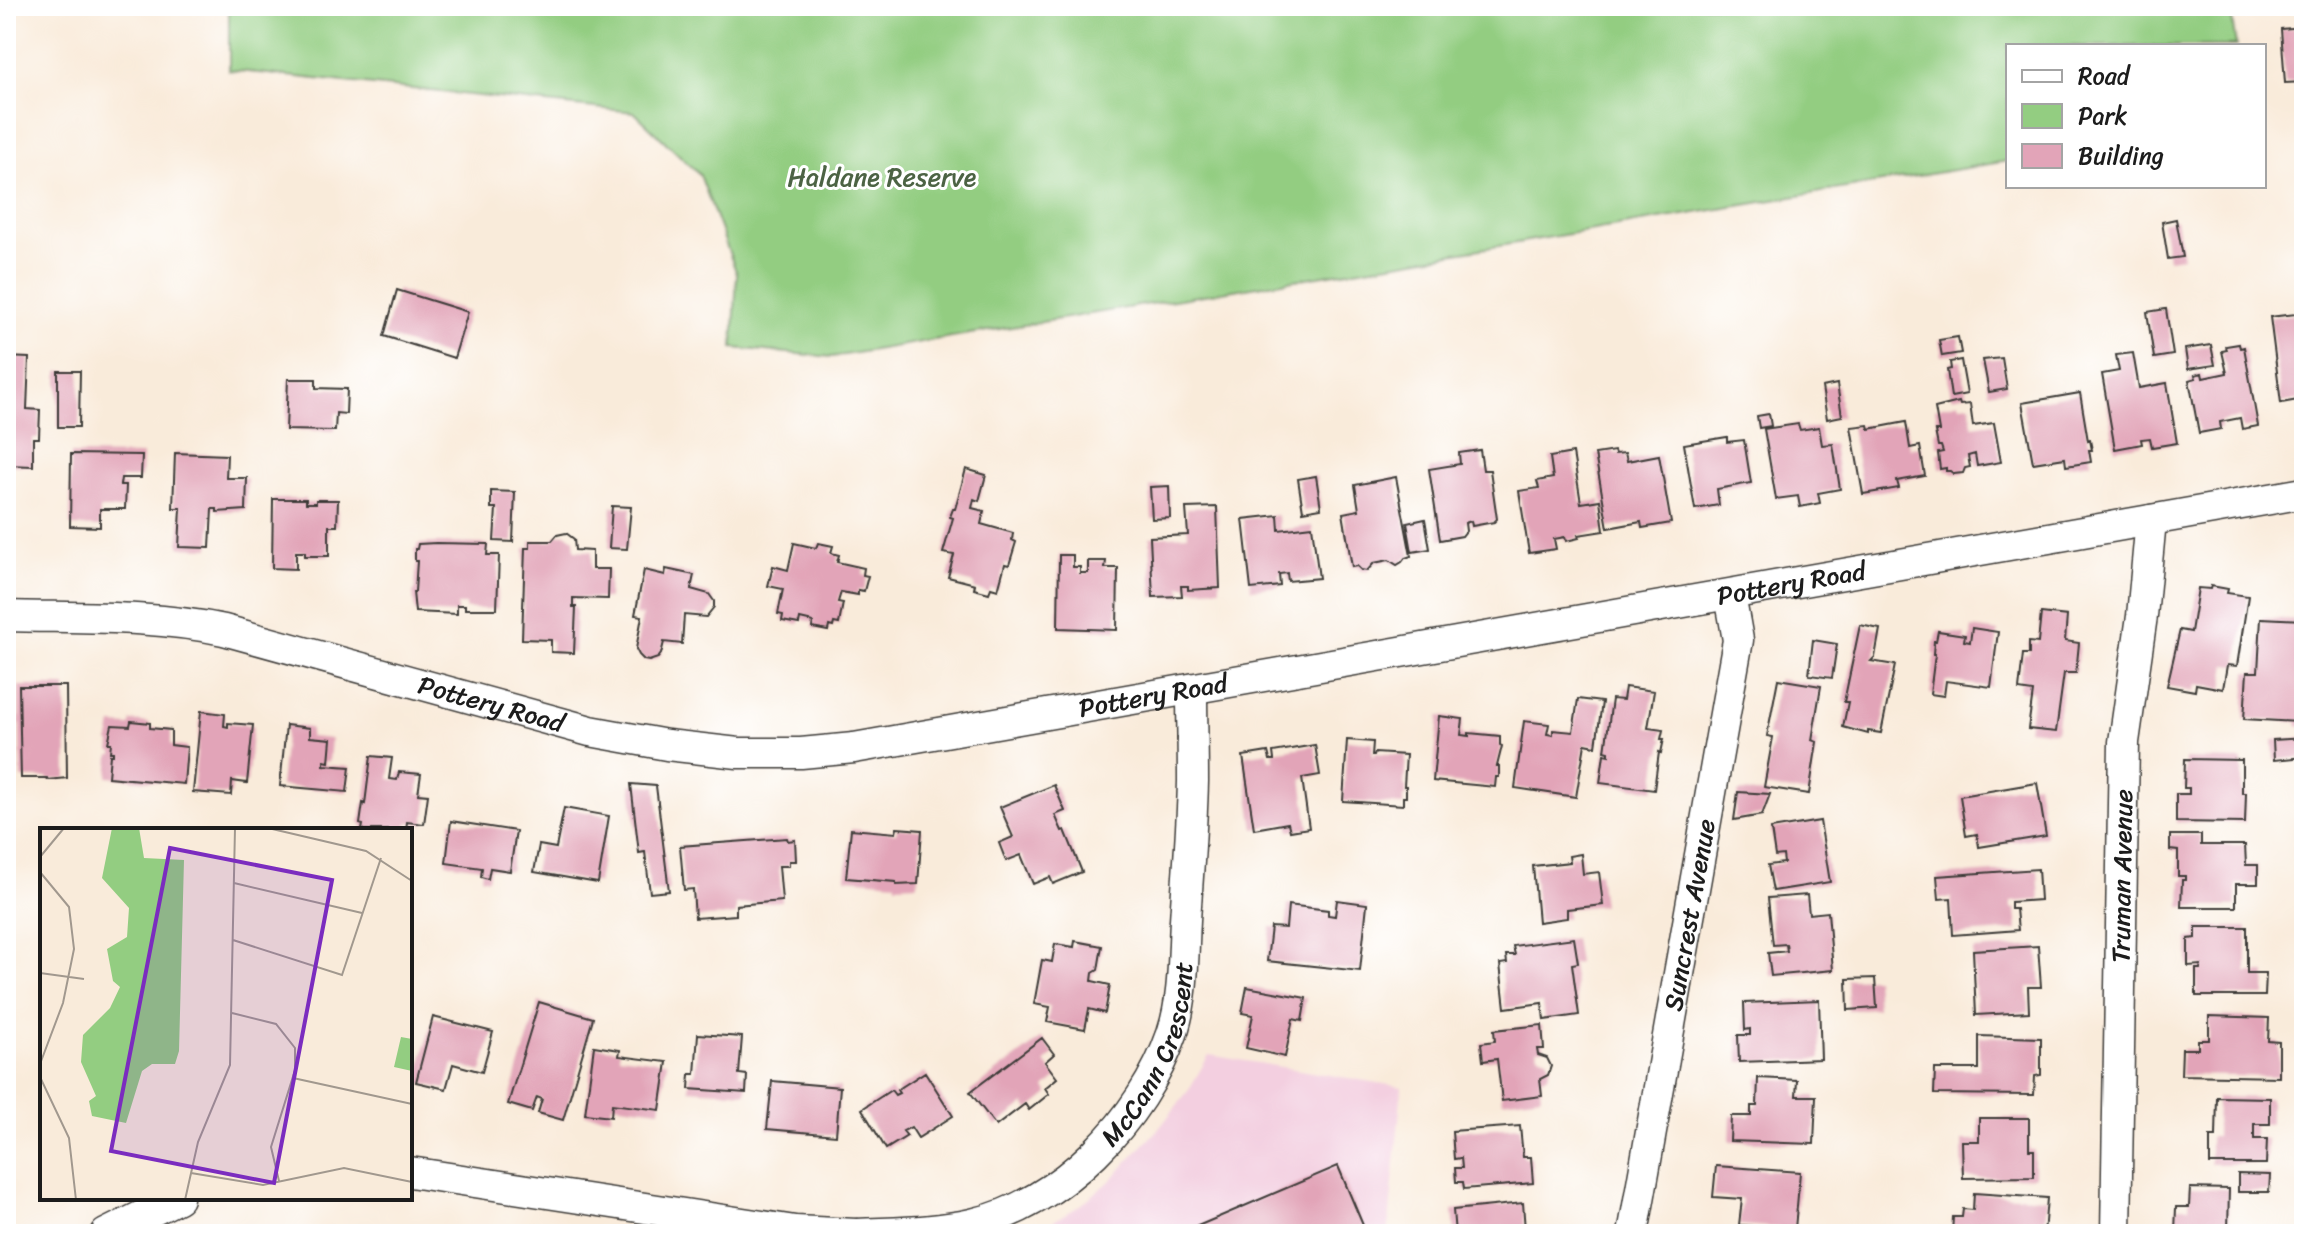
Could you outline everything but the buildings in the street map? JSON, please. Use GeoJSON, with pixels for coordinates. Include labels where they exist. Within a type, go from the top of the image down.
{"type":"FeatureCollection","features":[{"type":"Feature","properties":{"kind":"street","name":"Pottery Road"},"geometry":{"type":"LineString","coordinates":[[6,616],[190,622],[590,731],[667,745],[738,753],[801,753],[854,748],[2304,493]]}},
{"type":"Feature","properties":{"kind":"street","name":"Truman Avenue"},"geometry":{"type":"LineString","coordinates":[[2116,1234],[2124,742],[2142,616],[2151,520]]}},
{"type":"Feature","properties":{"kind":"street","name":"Suncrest Avenue"},"geometry":{"type":"LineString","coordinates":[[1633,1234],[1738,640],[1730,595]]}},
{"type":"Feature","properties":{"kind":"street","name":"McCann Crescent"},"geometry":{"type":"LineString","coordinates":[[412,1172],[795,1232],[857,1234],[944,1228],[975,1223],[1020,1208],[1065,1179],[1104,1144],[1137,1103],[1157,1069],[1173,1032],[1181,982],[1193,782],[1192,689]]}},
{"type":"Feature","properties":{"kind":"street"},"geometry":{"type":"LineString","coordinates":[[106,1234],[174,1200]]}},
{"type":"Feature","properties":{"kind":"shaded area"},"geometry":{"type":"Polygon","coordinates":[[[1209,1055],[1402,1087],[1388,1234],[1031,1234],[1076,1208],[1108,1183],[1161,1126],[1188,1091],[1209,1055]]]}},
{"type":"Feature","properties":{"kind":"green space","name":"Haldane Reserve"},"geometry":{"type":"Polygon","coordinates":[[[229,6],[2230,6],[2236,44],[2006,44],[2006,161],[832,357],[733,348],[737,274],[700,175],[634,112],[229,70],[229,6]]]}}]}
